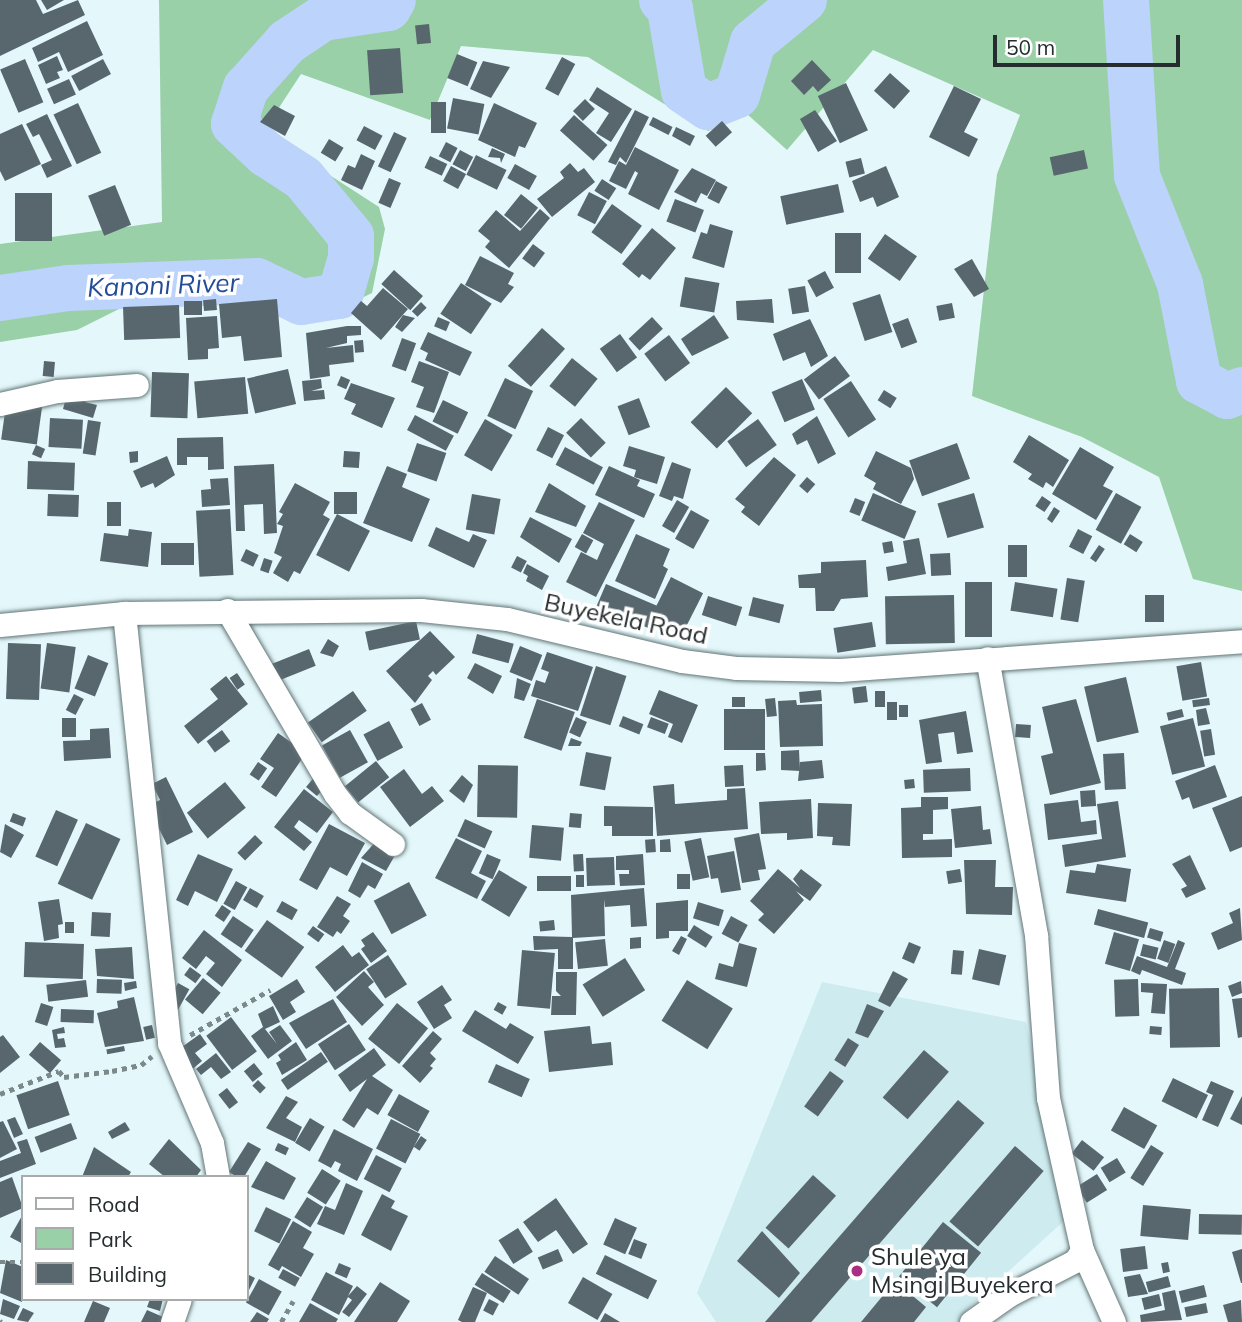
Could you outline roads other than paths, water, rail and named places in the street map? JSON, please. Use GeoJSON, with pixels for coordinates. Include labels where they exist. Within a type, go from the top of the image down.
{"type":"FeatureCollection","features":[{"type":"Feature","properties":{"kind":"street"},"geometry":{"type":"LineString","coordinates":[[0,404],[57,391],[137,385]]}},
{"type":"Feature","properties":{"kind":"street"},"geometry":{"type":"LineString","coordinates":[[227,610],[335,794],[350,813],[393,844]]}},
{"type":"Feature","properties":{"kind":"street","name":"Buyekela Road"},"geometry":{"type":"LineString","coordinates":[[0,625],[124,613],[227,610],[446,612],[507,620],[682,661],[736,668],[841,670],[1242,641]]}},
{"type":"Feature","properties":{"kind":"street"},"geometry":{"type":"LineString","coordinates":[[124,613],[169,1043],[212,1143],[218,1175]]}},
{"type":"Feature","properties":{"kind":"street"},"geometry":{"type":"LineString","coordinates":[[987,658],[1036,935],[1048,1098],[1082,1250],[1114,1322]]}},
{"type":"Feature","properties":{"kind":"street"},"geometry":{"type":"LineString","coordinates":[[971,1322],[1009,1295],[1075,1261],[1082,1250]]}},
{"type":"Feature","properties":{"kind":"street"},"geometry":{"type":"LineString","coordinates":[[172,1322],[179,1301]]}},
{"type":"Feature","properties":{"kind":"waterway","name":"Kanoni River"},"geometry":{"type":"LineString","coordinates":[[0,298],[68,288],[257,281],[301,302],[340,296],[351,258],[351,236],[303,178],[266,154],[234,124],[246,88],[287,42],[323,18],[388,8],[393,0]]}},
{"type":"Feature","properties":{"kind":"waterway","name":"Kanoni River"},"geometry":{"type":"LineString","coordinates":[[662,0],[670,9],[684,91],[708,107],[737,95],[753,42],[804,0]]}},
{"type":"Feature","properties":{"kind":"waterway","name":"Kanoni River"},"geometry":{"type":"LineString","coordinates":[[1126,0],[1137,176],[1180,284],[1199,381],[1227,396],[1242,390]]}},
{"type":"Feature","properties":{"kind":"place","name":"Shule ya Msingi Buyekera"},"geometry":{"type":"Point","coordinates":[857,1271]}}]}
